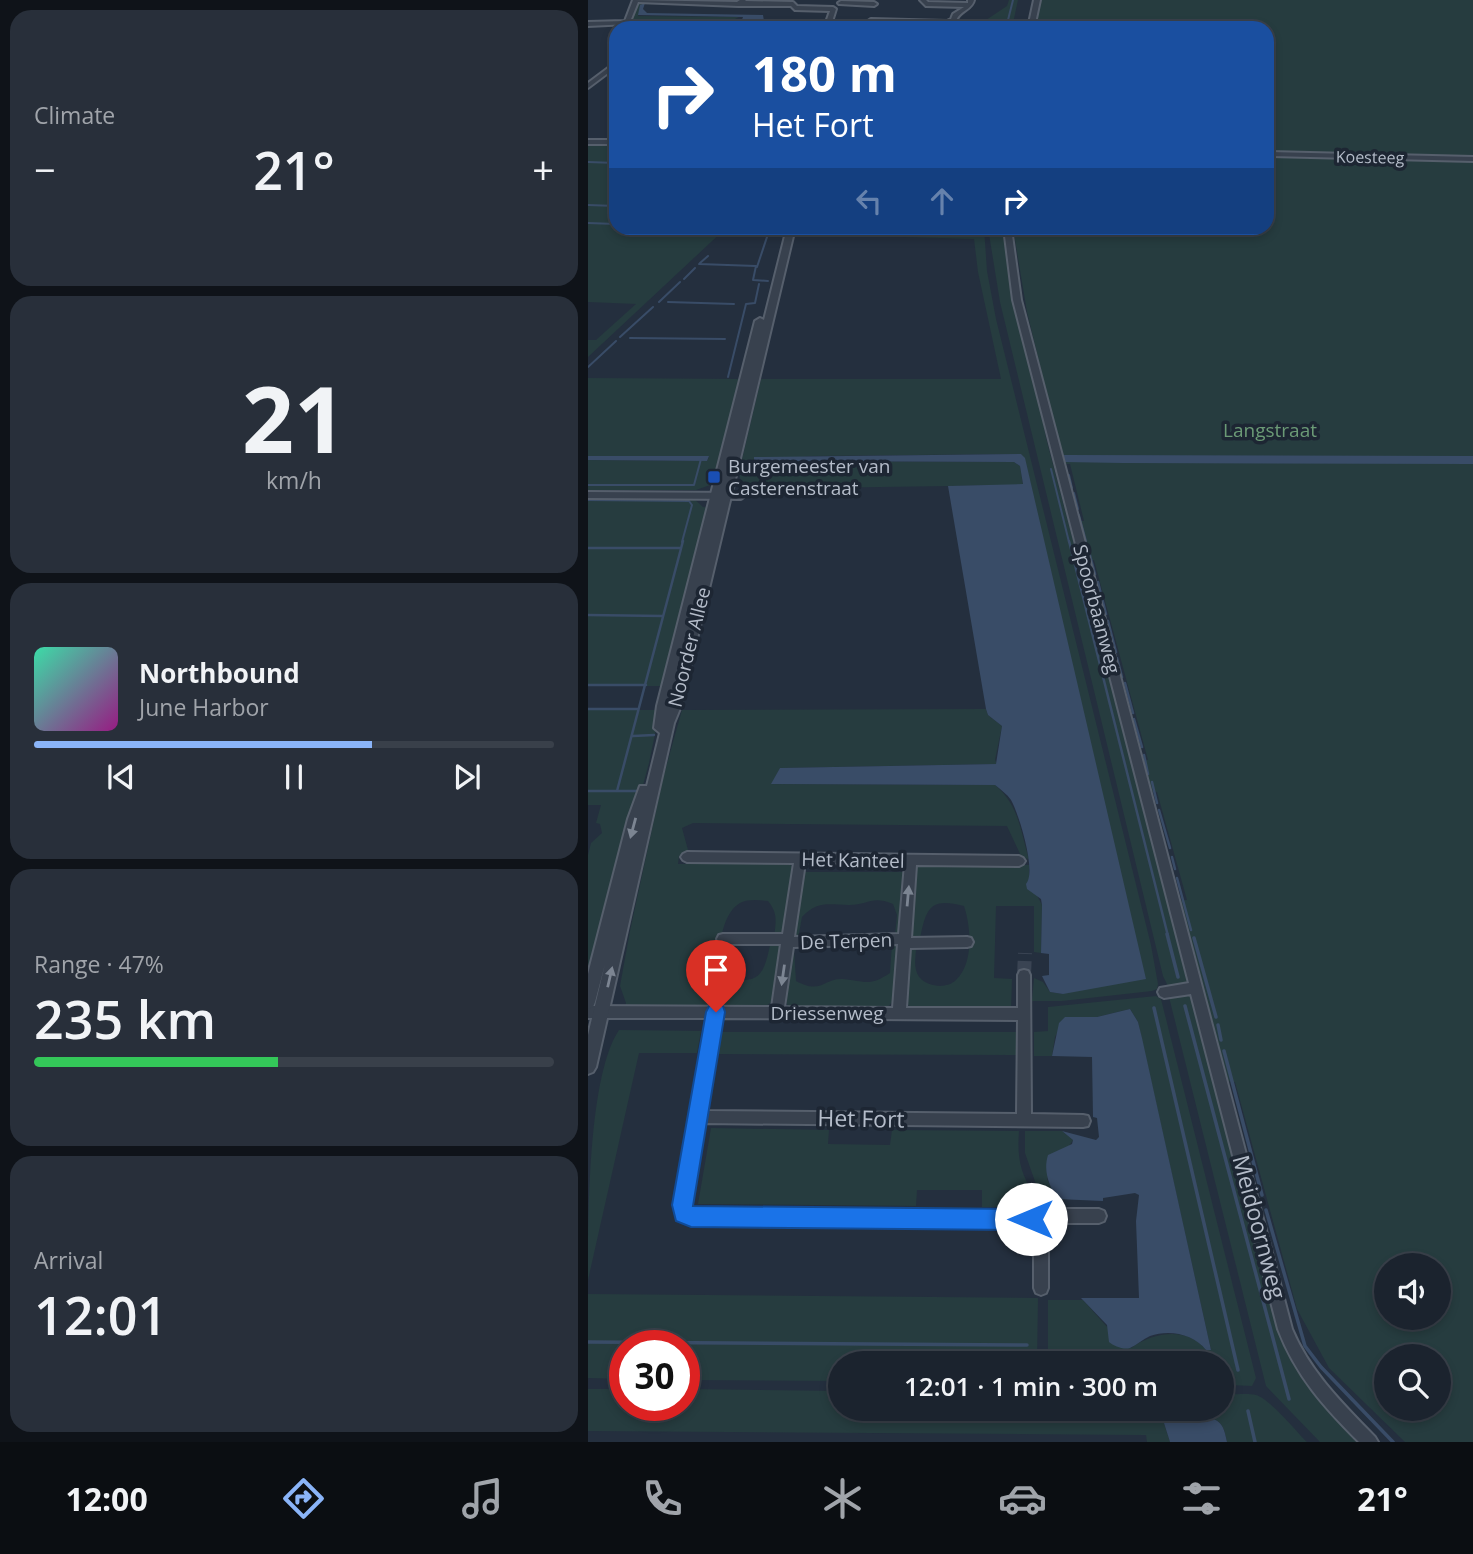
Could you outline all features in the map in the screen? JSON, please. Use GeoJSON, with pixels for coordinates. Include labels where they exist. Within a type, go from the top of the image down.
{"type":"FeatureCollection","features":[{"type":"Feature","properties":{"kind":"street"},"geometry":{"type":"LineString","coordinates":[[629,21],[636,0],[742,2],[769,9],[794,4],[833,9]]}},
{"type":"Feature","properties":{"kind":"street"},"geometry":{"type":"LineString","coordinates":[[923,0],[926,4],[971,2]]}},
{"type":"Feature","properties":{"kind":"street"},"geometry":{"type":"LineString","coordinates":[[1032,21],[1037,0]]}},
{"type":"Feature","properties":{"kind":"street"},"geometry":{"type":"LineString","coordinates":[[829,21],[833,9],[842,2],[875,2],[871,21]]}},
{"type":"Feature","properties":{"kind":"street"},"geometry":{"type":"LineString","coordinates":[[952,21],[971,2]]}},
{"type":"Feature","properties":{"kind":"street"},"geometry":{"type":"LineString","coordinates":[[960,12],[968,14]]}},
{"type":"Feature","properties":{"kind":"street"},"geometry":{"type":"LineString","coordinates":[[588,24],[609,25]]}},
{"type":"Feature","properties":{"kind":"street"},"geometry":{"type":"LineString","coordinates":[[588,86],[609,69]]}},
{"type":"Feature","properties":{"kind":"street"},"geometry":{"type":"LineString","coordinates":[[588,142],[609,142]]}},
{"type":"Feature","properties":{"kind":"street","name":"Koesteeg"},"geometry":{"type":"LineString","coordinates":[[1274,154],[1473,159]]}},
{"type":"Feature","properties":{"kind":"street","name":"Noorder Allee"},"geometry":{"type":"LineString","coordinates":[[588,1002],[721,496],[781,235]]}},
{"type":"Feature","properties":{"kind":"street","name":"Noorder Allee"},"geometry":{"type":"LineString","coordinates":[[754,361],[789,235]]}},
{"type":"Feature","properties":{"kind":"street","name":"Spoorbaanweg"},"geometry":{"type":"LineString","coordinates":[[1008,235],[1017,300],[1195,988]]}},
{"type":"Feature","properties":{"kind":"street"},"geometry":{"type":"LineString","coordinates":[[588,495],[741,496]]}},
{"type":"Feature","properties":{"kind":"street","name":"Noorder Allee"},"geometry":{"type":"LineString","coordinates":[[588,1067],[595,1012],[668,723],[675,706],[721,496]]}},
{"type":"Feature","properties":{"kind":"street","name":"Het Kanteel"},"geometry":{"type":"LineString","coordinates":[[687,857],[1019,861]]}},
{"type":"Feature","properties":{"kind":"street","name":"De Terpen"},"geometry":{"type":"LineString","coordinates":[[777,1013],[800,859]]}},
{"type":"Feature","properties":{"kind":"street","name":"De Terpen"},"geometry":{"type":"LineString","coordinates":[[899,1013],[911,860]]}},
{"type":"Feature","properties":{"kind":"street","name":"De Terpen"},"geometry":{"type":"LineString","coordinates":[[723,939],[967,942]]}},
{"type":"Feature","properties":{"kind":"street"},"geometry":{"type":"LineString","coordinates":[[1024,975],[1024,1120]]}},
{"type":"Feature","properties":{"kind":"street"},"geometry":{"type":"LineString","coordinates":[[1164,992],[1195,988]]}},
{"type":"Feature","properties":{"kind":"street","name":"Meidoornweg"},"geometry":{"type":"LineString","coordinates":[[1195,988],[1289,1340],[1309,1374],[1370,1442]]}},
{"type":"Feature","properties":{"kind":"street","name":"Driessenweg"},"geometry":{"type":"LineString","coordinates":[[595,1012],[1024,1014]]}},
{"type":"Feature","properties":{"kind":"street"},"geometry":{"type":"LineString","coordinates":[[716,1012],[682,1205],[684,1214],[1041,1219],[1057,1216],[1099,1216]]}},
{"type":"Feature","properties":{"kind":"street","name":"Het Fort"},"geometry":{"type":"LineString","coordinates":[[698,1117],[1083,1121]]}},
{"type":"Feature","properties":{"kind":"street"},"geometry":{"type":"LineString","coordinates":[[1041,1219],[1041,1288]]}},
{"type":"Feature","properties":{"kind":"green space"},"geometry":{"type":"Polygon","coordinates":[[[1009,0],[1018,0],[1014,21],[984,21],[1007,6],[1009,0]]]}},
{"type":"Feature","properties":{"kind":"green space","name":"Langstraat"},"geometry":{"type":"Polygon","coordinates":[[[1041,0],[1473,0],[1473,1442],[1405,1442],[1383,1421],[1451,1421],[1451,1344],[1374,1344],[1374,1412],[1329,1368],[1297,1309],[1235,1082],[1225,1081],[1177,901],[1187,900],[1157,792],[1148,791],[1140,761],[1148,760],[1094,560],[1087,560],[1076,521],[1084,521],[1070,464],[1064,464],[1027,312],[1014,235],[1274,235],[1274,21],[1036,21],[1041,0]]]}},
{"type":"Feature","properties":{"kind":"green space"},"geometry":{"type":"Polygon","coordinates":[[[646,1],[642,3],[638,16],[739,17],[731,21],[631,19],[637,3],[646,1]]]}},
{"type":"Feature","properties":{"kind":"green space"},"geometry":{"type":"Polygon","coordinates":[[[588,144],[609,144],[609,235],[719,235],[588,357],[588,340],[596,340],[636,304],[588,302],[588,144]]]}},
{"type":"Feature","properties":{"kind":"green space"},"geometry":{"type":"Polygon","coordinates":[[[831,235],[984,235],[987,271],[996,319],[1151,945],[1158,984],[1157,989],[1152,991],[1062,1001],[1032,1001],[1034,978],[1043,982],[1050,992],[1063,994],[1031,485],[1021,454],[812,456],[754,461],[1014,462],[1020,466],[1023,485],[742,489],[739,472],[761,379],[1001,379],[978,272],[974,239],[831,235]]]}},
{"type":"Feature","properties":{"kind":"green space"},"geometry":{"type":"Polygon","coordinates":[[[989,235],[1006,235],[1046,438],[1187,972],[1187,981],[1176,987],[1168,986],[1163,976],[1000,302],[989,235]]]}},
{"type":"Feature","properties":{"kind":"green space"},"geometry":{"type":"Polygon","coordinates":[[[588,378],[743,379],[716,483],[696,490],[588,490],[588,460],[707,461],[709,457],[588,456],[588,378]]]}},
{"type":"Feature","properties":{"kind":"green space"},"geometry":{"type":"Polygon","coordinates":[[[588,498],[693,498],[703,507],[710,508],[665,686],[588,686],[588,498]]]}},
{"type":"Feature","properties":{"kind":"green space"},"geometry":{"type":"Polygon","coordinates":[[[986,709],[988,715],[1002,726],[995,760],[997,764],[780,768],[772,784],[995,785],[1014,810],[1029,859],[1022,858],[1007,826],[693,823],[682,828],[688,850],[679,856],[678,864],[789,863],[794,870],[782,936],[774,937],[775,914],[768,901],[754,900],[740,903],[733,909],[721,938],[719,961],[723,979],[744,980],[757,976],[765,965],[770,945],[781,946],[774,1000],[765,1007],[624,1008],[626,1003],[620,986],[630,931],[663,778],[682,710],[986,709]]]}},
{"type":"Feature","properties":{"kind":"green space"},"geometry":{"type":"Polygon","coordinates":[[[588,710],[660,710],[649,763],[588,988],[588,855],[591,843],[602,833],[600,824],[596,823],[601,805],[588,805],[588,710]]]}},
{"type":"Feature","properties":{"kind":"green space"},"geometry":{"type":"Polygon","coordinates":[[[919,865],[1029,865],[1029,880],[1042,905],[1041,953],[1034,952],[1034,906],[996,906],[994,978],[1012,979],[1011,1009],[910,1007],[905,1000],[909,950],[916,948],[915,967],[922,980],[939,986],[956,980],[962,973],[968,955],[968,924],[964,906],[937,904],[928,913],[920,939],[911,939],[914,871],[919,865]]]}},
{"type":"Feature","properties":{"kind":"green space"},"geometry":{"type":"Polygon","coordinates":[[[801,872],[906,872],[901,935],[895,935],[897,915],[893,904],[875,900],[855,905],[824,905],[813,908],[802,917],[798,939],[793,938],[801,872]]]}},
{"type":"Feature","properties":{"kind":"green space"},"geometry":{"type":"Polygon","coordinates":[[[892,944],[898,946],[894,1000],[887,1008],[789,1008],[784,998],[789,950],[794,949],[796,981],[817,986],[836,979],[867,982],[883,977],[890,973],[892,944]]]}},
{"type":"Feature","properties":{"kind":"green space"},"geometry":{"type":"Polygon","coordinates":[[[1190,993],[1196,1005],[1280,1331],[1362,1442],[1320,1442],[1266,1386],[1169,997],[1190,993]]]}},
{"type":"Feature","properties":{"kind":"green space"},"geometry":{"type":"Polygon","coordinates":[[[1156,996],[1161,999],[1256,1378],[1252,1386],[1234,1385],[1234,1351],[1048,1351],[1048,1300],[1083,1300],[1131,1348],[1149,1338],[1170,1334],[1190,1337],[1206,1350],[1211,1350],[1138,1022],[1130,1009],[1097,1017],[1065,1017],[1055,1037],[1052,1056],[1034,1056],[1034,1032],[1048,1031],[1048,1007],[1156,996]]]}},
{"type":"Feature","properties":{"kind":"green space"},"geometry":{"type":"Polygon","coordinates":[[[619,1030],[701,1031],[697,1053],[639,1053],[588,1280],[588,1221],[596,1113],[609,1051],[619,1030]]]}},
{"type":"Feature","properties":{"kind":"green space"},"geometry":{"type":"Polygon","coordinates":[[[717,1032],[1020,1032],[1020,1055],[714,1054],[717,1032]]]}},
{"type":"Feature","properties":{"kind":"green space"},"geometry":{"type":"Polygon","coordinates":[[[711,1128],[829,1130],[828,1144],[890,1145],[892,1130],[1019,1131],[1019,1155],[1030,1190],[1029,1207],[982,1207],[982,1190],[917,1190],[916,1206],[698,1204],[711,1128]]]}},
{"type":"Feature","properties":{"kind":"green space"},"geometry":{"type":"Polygon","coordinates":[[[1025,1131],[1062,1131],[1073,1140],[1047,1179],[1057,1199],[1067,1200],[1047,1200],[1046,1207],[1035,1207],[1038,1190],[1025,1153],[1025,1131]]]}},
{"type":"Feature","properties":{"kind":"green space"},"geometry":{"type":"Polygon","coordinates":[[[588,1294],[1038,1298],[1037,1351],[828,1351],[828,1381],[700,1380],[700,1330],[609,1330],[609,1379],[588,1378],[588,1294]]]}},
{"type":"Feature","properties":{"kind":"green space"},"geometry":{"type":"Polygon","coordinates":[[[588,1389],[609,1389],[609,1421],[700,1421],[700,1389],[828,1391],[828,1421],[1169,1421],[1164,1423],[1170,1442],[1147,1442],[1146,1435],[588,1431],[588,1389]]]}},
{"type":"Feature","properties":{"kind":"green space"},"geometry":{"type":"Polygon","coordinates":[[[1234,1394],[1252,1394],[1262,1398],[1275,1409],[1307,1442],[1227,1442],[1217,1421],[1234,1421],[1234,1394]]]}},
{"type":"Feature","properties":{"kind":"water"},"geometry":{"type":"Polygon","coordinates":[[[645,3],[643,9],[647,13],[763,15],[764,21],[741,21],[743,17],[638,15],[640,5],[645,3]]]}},
{"type":"Feature","properties":{"kind":"water"},"geometry":{"type":"Polygon","coordinates":[[[1021,454],[1025,458],[1146,979],[1063,994],[1050,992],[1042,976],[1049,975],[1049,954],[1041,953],[1041,899],[1027,889],[1028,856],[1014,807],[1008,796],[995,785],[771,784],[780,768],[996,764],[1002,726],[988,715],[986,709],[948,486],[1023,484],[1020,466],[1014,462],[754,461],[754,457],[1021,454]]]}},
{"type":"Feature","properties":{"kind":"water"},"geometry":{"type":"Polygon","coordinates":[[[1062,455],[1473,456],[1473,464],[1064,462],[1062,455]]]}},
{"type":"Feature","properties":{"kind":"water"},"geometry":{"type":"Polygon","coordinates":[[[588,456],[709,456],[707,461],[588,460],[588,456]]]}},
{"type":"Feature","properties":{"kind":"water"},"geometry":{"type":"Polygon","coordinates":[[[1130,1009],[1138,1022],[1142,1038],[1211,1350],[1206,1350],[1195,1340],[1173,1333],[1150,1336],[1127,1348],[1109,1342],[1107,1325],[1081,1298],[1139,1298],[1136,1221],[1139,1195],[1135,1193],[1103,1198],[1103,1201],[1057,1199],[1048,1178],[1048,1155],[1072,1144],[1073,1140],[1062,1131],[1096,1140],[1099,1137],[1097,1118],[1093,1117],[1092,1057],[1052,1056],[1059,1023],[1065,1017],[1097,1017],[1130,1009]]]}},
{"type":"Feature","properties":{"kind":"water"},"geometry":{"type":"Polygon","coordinates":[[[1217,1421],[1223,1428],[1227,1442],[1170,1442],[1164,1423],[1217,1421]]]}},
{"type":"Feature","properties":{"kind":"waterway"},"geometry":{"type":"LineString","coordinates":[[1008,21],[1013,0]]}},
{"type":"Feature","properties":{"kind":"waterway"},"geometry":{"type":"LineString","coordinates":[[588,162],[609,163]]}},
{"type":"Feature","properties":{"kind":"waterway"},"geometry":{"type":"LineString","coordinates":[[588,205],[609,206]]}},
{"type":"Feature","properties":{"kind":"waterway"},"geometry":{"type":"LineString","coordinates":[[588,223],[609,224]]}},
{"type":"Feature","properties":{"kind":"waterway"},"geometry":{"type":"LineString","coordinates":[[757,267],[768,235]]}},
{"type":"Feature","properties":{"kind":"waterway"},"geometry":{"type":"LineString","coordinates":[[700,263],[708,256]]}},
{"type":"Feature","properties":{"kind":"waterway"},"geometry":{"type":"LineString","coordinates":[[699,264],[756,266],[753,280],[768,281]]}},
{"type":"Feature","properties":{"kind":"waterway"},"geometry":{"type":"LineString","coordinates":[[684,279],[695,268]]}},
{"type":"Feature","properties":{"kind":"waterway"},"geometry":{"type":"LineString","coordinates":[[659,302],[680,282]]}},
{"type":"Feature","properties":{"kind":"waterway"},"geometry":{"type":"LineString","coordinates":[[728,377],[746,304],[755,303],[759,284]]}},
{"type":"Feature","properties":{"kind":"waterway"},"geometry":{"type":"LineString","coordinates":[[668,302],[734,304]]}},
{"type":"Feature","properties":{"kind":"waterway"},"geometry":{"type":"LineString","coordinates":[[620,337],[653,307]]}},
{"type":"Feature","properties":{"kind":"waterway"},"geometry":{"type":"LineString","coordinates":[[630,338],[725,339]]}},
{"type":"Feature","properties":{"kind":"waterway"},"geometry":{"type":"LineString","coordinates":[[588,367],[616,341]]}},
{"type":"Feature","properties":{"kind":"waterway"},"geometry":{"type":"LineString","coordinates":[[588,485],[694,485],[701,459]]}},
{"type":"Feature","properties":{"kind":"waterway"},"geometry":{"type":"LineString","coordinates":[[1051,469],[1069,542]]}},
{"type":"Feature","properties":{"kind":"waterway"},"geometry":{"type":"LineString","coordinates":[[1069,475],[1072,488]]}},
{"type":"Feature","properties":{"kind":"waterway"},"geometry":{"type":"LineString","coordinates":[[1074,493],[1078,509]]}},
{"type":"Feature","properties":{"kind":"waterway"},"geometry":{"type":"LineString","coordinates":[[588,500],[689,501],[692,505],[682,542]]}},
{"type":"Feature","properties":{"kind":"waterway"},"geometry":{"type":"LineString","coordinates":[[1079,515],[1086,541]]}},
{"type":"Feature","properties":{"kind":"waterway"},"geometry":{"type":"LineString","coordinates":[[645,685],[683,541]]}},
{"type":"Feature","properties":{"kind":"waterway"},"geometry":{"type":"LineString","coordinates":[[1069,541],[1168,936]]}},
{"type":"Feature","properties":{"kind":"waterway"},"geometry":{"type":"LineString","coordinates":[[588,548],[681,548]]}},
{"type":"Feature","properties":{"kind":"waterway"},"geometry":{"type":"LineString","coordinates":[[1088,548],[1095,574]]}},
{"type":"Feature","properties":{"kind":"waterway"},"geometry":{"type":"LineString","coordinates":[[1098,582],[1106,614]]}},
{"type":"Feature","properties":{"kind":"waterway"},"geometry":{"type":"LineString","coordinates":[[588,615],[663,616]]}},
{"type":"Feature","properties":{"kind":"waterway"},"geometry":{"type":"LineString","coordinates":[[1108,621],[1116,652]]}},
{"type":"Feature","properties":{"kind":"waterway"},"geometry":{"type":"LineString","coordinates":[[1117,658],[1122,677]]}},
{"type":"Feature","properties":{"kind":"waterway"},"geometry":{"type":"LineString","coordinates":[[1125,683],[1133,713]]}},
{"type":"Feature","properties":{"kind":"waterway"},"geometry":{"type":"LineString","coordinates":[[588,685],[645,685]]}},
{"type":"Feature","properties":{"kind":"waterway"},"geometry":{"type":"LineString","coordinates":[[617,791],[645,685]]}},
{"type":"Feature","properties":{"kind":"waterway"},"geometry":{"type":"LineString","coordinates":[[588,709],[637,709]]}},
{"type":"Feature","properties":{"kind":"waterway"},"geometry":{"type":"LineString","coordinates":[[1134,719],[1142,747]]}},
{"type":"Feature","properties":{"kind":"waterway"},"geometry":{"type":"LineString","coordinates":[[633,736],[654,735]]}},
{"type":"Feature","properties":{"kind":"waterway"},"geometry":{"type":"LineString","coordinates":[[1144,755],[1148,774]]}},
{"type":"Feature","properties":{"kind":"waterway"},"geometry":{"type":"LineString","coordinates":[[1152,782],[1157,803]]}},
{"type":"Feature","properties":{"kind":"waterway"},"geometry":{"type":"LineString","coordinates":[[588,791],[617,791]]}},
{"type":"Feature","properties":{"kind":"waterway"},"geometry":{"type":"LineString","coordinates":[[617,791],[640,791]]}},
{"type":"Feature","properties":{"kind":"waterway"},"geometry":{"type":"LineString","coordinates":[[1159,810],[1170,848]]}},
{"type":"Feature","properties":{"kind":"waterway"},"geometry":{"type":"LineString","coordinates":[[1172,857],[1175,869]]}},
{"type":"Feature","properties":{"kind":"waterway"},"geometry":{"type":"LineString","coordinates":[[1177,878],[1191,930]]}},
{"type":"Feature","properties":{"kind":"waterway"},"geometry":{"type":"LineString","coordinates":[[1167,934],[1178,977]]}},
{"type":"Feature","properties":{"kind":"waterway"},"geometry":{"type":"LineString","coordinates":[[1194,938],[1216,1017]]}},
{"type":"Feature","properties":{"kind":"waterway"},"geometry":{"type":"LineString","coordinates":[[1185,1006],[1289,1399]]}},
{"type":"Feature","properties":{"kind":"waterway"},"geometry":{"type":"LineString","coordinates":[[1154,1008],[1238,1370]]}},
{"type":"Feature","properties":{"kind":"waterway"},"geometry":{"type":"LineString","coordinates":[[1218,1025],[1221,1040]]}},
{"type":"Feature","properties":{"kind":"waterway"},"geometry":{"type":"LineString","coordinates":[[1224,1051],[1262,1195]]}},
{"type":"Feature","properties":{"kind":"waterway"},"geometry":{"type":"LineString","coordinates":[[1266,1210],[1305,1346],[1321,1367],[1393,1442]]}},
{"type":"Feature","properties":{"kind":"waterway"},"geometry":{"type":"LineString","coordinates":[[588,1342],[1027,1345]]}},
{"type":"Feature","properties":{"kind":"waterway"},"geometry":{"type":"LineString","coordinates":[[1248,1411],[1255,1442]]}},
{"type":"Feature","properties":{"kind":"tunnel"},"geometry":{"type":"LineString","coordinates":[[1024,975],[1025,953]]}},
{"type":"Feature","properties":{"kind":"place","name":"Burgemeester van Casterenstraat"},"geometry":{"type":"Point","coordinates":[714,477]}},
{"type":"Feature","properties":{"kind":"route"},"geometry":{"type":"LineString","coordinates":[[716,1012],[682,1205],[684,1214],[1031,1219]]}}]}
